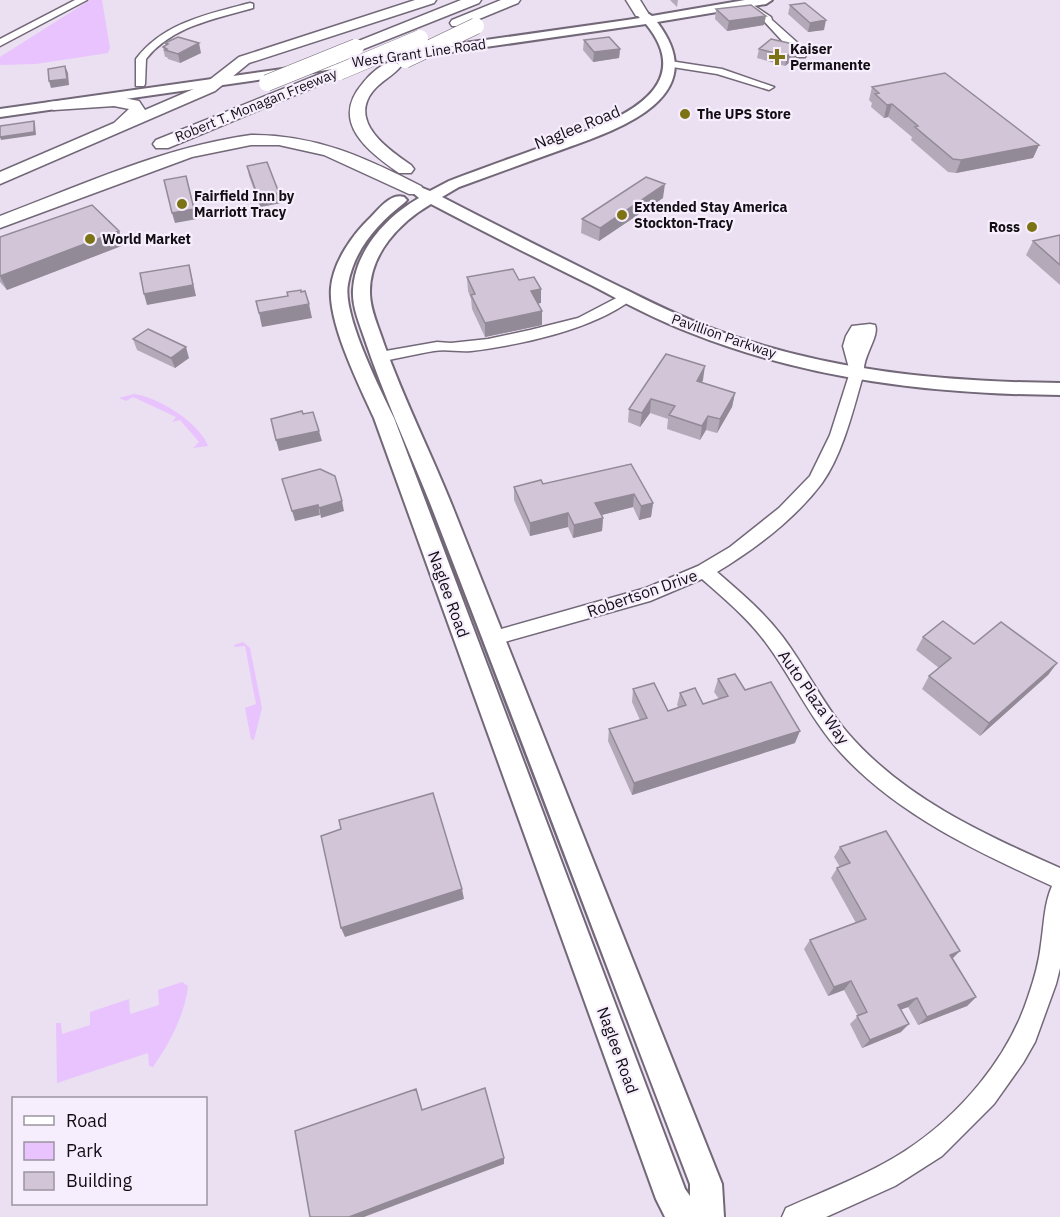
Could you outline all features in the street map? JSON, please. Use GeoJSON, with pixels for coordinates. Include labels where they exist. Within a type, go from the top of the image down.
{"type":"FeatureCollection","features":[{"type":"Feature","properties":{"kind":"highway"},"geometry":{"type":"LineString","coordinates":[[0,179],[121,126],[224,77],[239,63],[429,0]]}},
{"type":"Feature","properties":{"kind":"highway","name":"Robert T. Monagan Freeway"},"geometry":{"type":"LineString","coordinates":[[233,96],[474,0]]}},
{"type":"Feature","properties":{"kind":"highway","name":"Robert T. Monagan Freeway"},"geometry":{"type":"LineString","coordinates":[[0,211],[513,0]]}},
{"type":"Feature","properties":{"kind":"highway"},"geometry":{"type":"LineString","coordinates":[[429,190],[378,151],[364,136],[358,125],[357,112],[364,92],[393,66],[531,0]]}},
{"type":"Feature","properties":{"kind":"highway"},"geometry":{"type":"LineString","coordinates":[[633,0],[641,22]]}},
{"type":"Feature","properties":{"kind":"highway"},"geometry":{"type":"LineString","coordinates":[[54,105],[69,108],[104,103],[133,104],[136,112],[121,126]]}},
{"type":"Feature","properties":{"kind":"highway","name":"Robert T. Monagan Freeway"},"geometry":{"type":"LineString","coordinates":[[0,190],[211,105]]}},
{"type":"Feature","properties":{"kind":"highway"},"geometry":{"type":"LineString","coordinates":[[0,222],[186,153],[209,146],[257,140],[289,141],[328,149],[429,190]]}},
{"type":"Feature","properties":{"kind":"main road","name":"West Grant Line Road"},"geometry":{"type":"LineString","coordinates":[[0,113],[113,97],[224,77],[641,22],[728,0]]}},
{"type":"Feature","properties":{"kind":"main road","name":"West Grant Line Road"},"geometry":{"type":"LineString","coordinates":[[0,105],[140,84],[224,77],[641,22],[766,0]]}},
{"type":"Feature","properties":{"kind":"main road"},"geometry":{"type":"LineString","coordinates":[[641,22],[668,50],[670,64]]}},
{"type":"Feature","properties":{"kind":"main road","name":"Naglee Road"},"geometry":{"type":"LineString","coordinates":[[641,22],[656,53],[657,63],[652,80],[640,96],[614,114],[387,209],[367,229],[352,250],[339,285],[342,313],[357,361],[384,418],[672,1199],[685,1217]]}},
{"type":"Feature","properties":{"kind":"main road","name":"Naglee Road"},"geometry":{"type":"LineString","coordinates":[[670,64],[665,84],[655,97],[636,114],[611,127],[429,190],[414,207],[388,229],[375,247],[363,276],[361,292],[363,307],[382,362],[494,638],[706,1184],[707,1217]]}},
{"type":"Feature","properties":{"kind":"main road"},"geometry":{"type":"LineString","coordinates":[[113,97],[140,84]]}},
{"type":"Feature","properties":{"kind":"main road","name":"Pavillion Parkway"},"geometry":{"type":"LineString","coordinates":[[429,190],[656,313],[714,336],[762,351],[948,386],[1060,389]]}},
{"type":"Feature","properties":{"kind":"main road","name":"Pavillion Parkway"},"geometry":{"type":"LineString","coordinates":[[429,190],[680,312],[857,368],[994,377],[1060,376]]}},
{"type":"Feature","properties":{"kind":"street"},"geometry":{"type":"LineString","coordinates":[[0,43],[82,0]]}},
{"type":"Feature","properties":{"kind":"street"},"geometry":{"type":"LineString","coordinates":[[745,4],[796,47],[801,55]]}},
{"type":"Feature","properties":{"kind":"street"},"geometry":{"type":"LineString","coordinates":[[140,84],[141,59],[160,39],[194,23],[250,6]]}},
{"type":"Feature","properties":{"kind":"street"},"geometry":{"type":"LineString","coordinates":[[0,53],[52,20],[60,11]]}},
{"type":"Feature","properties":{"kind":"street"},"geometry":{"type":"LineString","coordinates":[[670,64],[718,71],[769,87]]}},
{"type":"Feature","properties":{"kind":"street"},"geometry":{"type":"LineString","coordinates":[[382,362],[434,355],[446,349],[477,345],[583,321],[597,313],[607,311],[622,295]]}},
{"type":"Feature","properties":{"kind":"street","name":"Robertson Drive"},"geometry":{"type":"LineString","coordinates":[[494,638],[650,594],[704,571],[736,552],[785,512],[816,479],[838,435],[857,368]]}},
{"type":"Feature","properties":{"kind":"street","name":"Auto Plaza Way"},"geometry":{"type":"LineString","coordinates":[[704,571],[762,624],[831,727],[883,781],[965,836],[1060,879]]}},
{"type":"Feature","properties":{"kind":"street"},"geometry":{"type":"LineString","coordinates":[[795,1217],[858,1190],[914,1160],[956,1127],[995,1082],[1023,1038],[1035,1013],[1051,957],[1060,892]]}},
{"type":"Feature","properties":{"kind":"green space"},"geometry":{"type":"Polygon","coordinates":[[[90,0],[102,0],[110,48],[108,53],[36,64],[0,65],[0,57],[90,0]]]}},
{"type":"Feature","properties":{"kind":"green space"},"geometry":{"type":"Polygon","coordinates":[[[134,394],[154,400],[177,412],[197,429],[208,446],[193,448],[199,442],[180,420],[172,422],[176,417],[133,397],[126,401],[119,398],[134,394]]]}},
{"type":"Feature","properties":{"kind":"green space"},"geometry":{"type":"Polygon","coordinates":[[[243,642],[250,648],[262,708],[254,740],[251,739],[245,708],[256,704],[245,646],[235,647],[234,645],[243,642]]]}},
{"type":"Feature","properties":{"kind":"green space"},"geometry":{"type":"Polygon","coordinates":[[[182,982],[188,986],[184,1008],[170,1039],[153,1067],[149,1066],[148,1053],[57,1083],[56,1023],[61,1023],[62,1034],[90,1025],[90,1012],[129,999],[130,1014],[159,1005],[158,990],[182,982]]]}},
{"type":"Feature","properties":{"kind":"building"},"geometry":{"type":"Polygon","coordinates":[[[805,3],[826,20],[810,23],[790,5],[805,3]]]}},
{"type":"Feature","properties":{"kind":"building"},"geometry":{"type":"Polygon","coordinates":[[[751,5],[766,16],[729,21],[716,9],[751,5]]]}},
{"type":"Feature","properties":{"kind":"building"},"geometry":{"type":"Polygon","coordinates":[[[178,37],[199,43],[178,54],[165,50],[167,49],[163,47],[168,44],[165,43],[178,37]]]}},
{"type":"Feature","properties":{"kind":"building"},"geometry":{"type":"Polygon","coordinates":[[[609,37],[620,49],[594,52],[584,40],[609,37]]]}},
{"type":"Feature","properties":{"kind":"building"},"geometry":{"type":"Polygon","coordinates":[[[771,39],[793,44],[796,48],[787,56],[759,49],[771,39]]]}},
{"type":"Feature","properties":{"kind":"building"},"geometry":{"type":"Polygon","coordinates":[[[65,66],[67,79],[49,81],[48,69],[65,66]]]}},
{"type":"Feature","properties":{"kind":"building"},"geometry":{"type":"Polygon","coordinates":[[[945,73],[1039,145],[961,160],[953,159],[892,104],[887,105],[875,94],[879,93],[872,87],[945,73]]]}},
{"type":"Feature","properties":{"kind":"building"},"geometry":{"type":"Polygon","coordinates":[[[34,121],[34,132],[0,137],[0,126],[34,121]]]}},
{"type":"Feature","properties":{"kind":"building"},"geometry":{"type":"Polygon","coordinates":[[[267,162],[279,193],[258,197],[247,166],[267,162]]]}},
{"type":"Feature","properties":{"kind":"building","name":"Fairfield Inn by Marriott Tracy"},"geometry":{"type":"Polygon","coordinates":[[[186,176],[194,209],[172,213],[164,180],[186,176]]]}},
{"type":"Feature","properties":{"kind":"building"},"geometry":{"type":"Polygon","coordinates":[[[646,177],[665,184],[600,228],[582,219],[646,177]]]}},
{"type":"Feature","properties":{"kind":"building"},"geometry":{"type":"Polygon","coordinates":[[[92,205],[119,231],[0,276],[0,237],[92,205]]]}},
{"type":"Feature","properties":{"kind":"building"},"geometry":{"type":"Polygon","coordinates":[[[1060,235],[1060,265],[1033,241],[1060,235]]]}},
{"type":"Feature","properties":{"kind":"building"},"geometry":{"type":"Polygon","coordinates":[[[189,265],[193,285],[144,294],[140,273],[189,265]]]}},
{"type":"Feature","properties":{"kind":"building"},"geometry":{"type":"Polygon","coordinates":[[[513,269],[519,280],[534,277],[541,289],[531,291],[542,311],[485,323],[471,295],[475,294],[467,277],[513,269]]]}},
{"type":"Feature","properties":{"kind":"building"},"geometry":{"type":"Polygon","coordinates":[[[301,290],[301,292],[305,291],[309,304],[259,313],[256,301],[288,296],[287,292],[301,290]]]}},
{"type":"Feature","properties":{"kind":"building"},"geometry":{"type":"Polygon","coordinates":[[[148,329],[186,347],[171,358],[133,339],[148,329]]]}},
{"type":"Feature","properties":{"kind":"building"},"geometry":{"type":"Polygon","coordinates":[[[666,354],[705,366],[697,381],[735,393],[720,419],[708,416],[702,426],[669,415],[675,406],[651,399],[642,413],[629,409],[666,354]]]}},
{"type":"Feature","properties":{"kind":"building"},"geometry":{"type":"Polygon","coordinates":[[[302,411],[303,414],[313,412],[319,431],[276,440],[271,419],[302,411]]]}},
{"type":"Feature","properties":{"kind":"building"},"geometry":{"type":"Polygon","coordinates":[[[631,464],[653,503],[641,506],[634,494],[595,503],[603,518],[574,525],[568,513],[530,523],[514,487],[541,480],[543,484],[631,464]]]}},
{"type":"Feature","properties":{"kind":"building"},"geometry":{"type":"Polygon","coordinates":[[[320,469],[335,476],[342,501],[319,508],[318,505],[292,511],[282,479],[320,469]]]}},
{"type":"Feature","properties":{"kind":"building"},"geometry":{"type":"Polygon","coordinates":[[[943,621],[974,644],[1001,622],[1057,663],[989,723],[929,676],[951,658],[923,637],[943,621]]]}},
{"type":"Feature","properties":{"kind":"building"},"geometry":{"type":"Polygon","coordinates":[[[735,674],[745,690],[771,682],[800,731],[634,783],[609,729],[647,718],[633,689],[654,683],[668,711],[686,705],[680,693],[695,688],[703,704],[728,696],[718,679],[735,674]]]}},
{"type":"Feature","properties":{"kind":"building"},"geometry":{"type":"Polygon","coordinates":[[[433,793],[462,889],[341,928],[321,836],[341,829],[339,820],[433,793]]]}},
{"type":"Feature","properties":{"kind":"building"},"geometry":{"type":"Polygon","coordinates":[[[886,831],[960,951],[950,955],[976,997],[927,1017],[917,998],[898,1005],[909,1024],[870,1040],[857,1016],[867,1012],[851,981],[834,987],[810,940],[866,919],[837,868],[850,863],[840,847],[886,831]]]}},
{"type":"Feature","properties":{"kind":"building"},"geometry":{"type":"Polygon","coordinates":[[[485,1088],[504,1158],[349,1217],[310,1217],[295,1131],[416,1089],[422,1110],[485,1088]]]}},
{"type":"Feature","properties":{"kind":"place","name":"Kaiser Permanente"},"geometry":{"type":"Point","coordinates":[777,57]}},
{"type":"Feature","properties":{"kind":"place","name":"The UPS Store"},"geometry":{"type":"Point","coordinates":[685,114]}},
{"type":"Feature","properties":{"kind":"place","name":"Fairfield Inn by Marriott Tracy"},"geometry":{"type":"Point","coordinates":[182,204]}},
{"type":"Feature","properties":{"kind":"place","name":"Extended Stay America Stockton-Tracy"},"geometry":{"type":"Point","coordinates":[622,215]}},
{"type":"Feature","properties":{"kind":"place","name":"Ross"},"geometry":{"type":"Point","coordinates":[1032,227]}},
{"type":"Feature","properties":{"kind":"place","name":"World Market"},"geometry":{"type":"Point","coordinates":[90,239]}}]}
